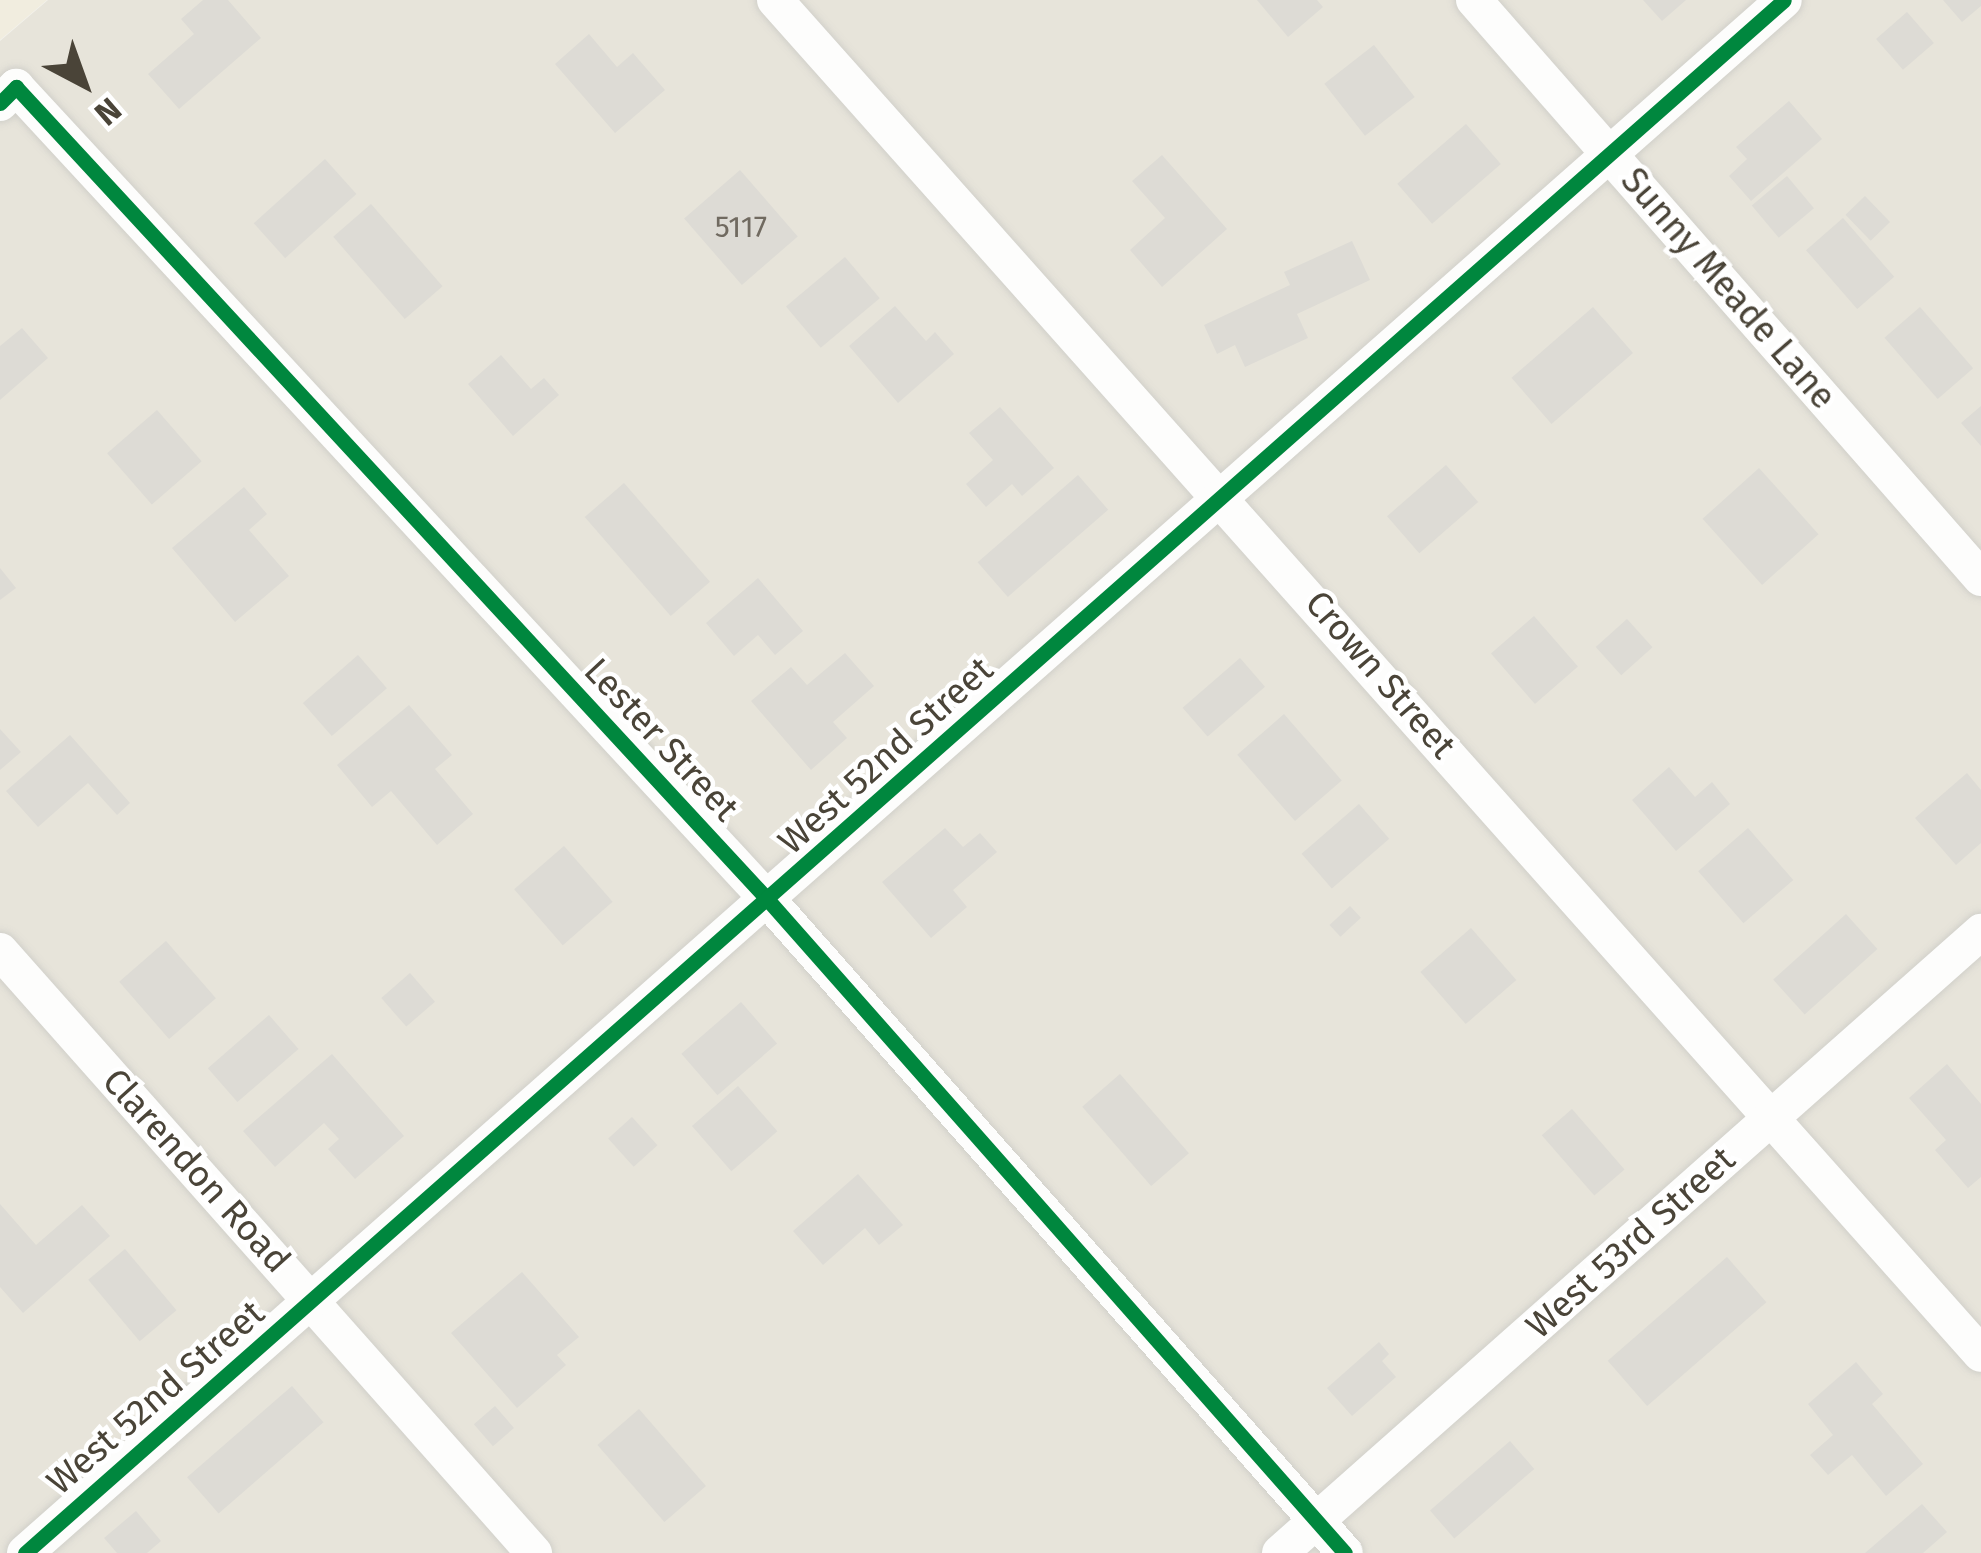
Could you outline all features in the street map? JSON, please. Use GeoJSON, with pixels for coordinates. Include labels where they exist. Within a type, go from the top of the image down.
{"type":"FeatureCollection","features":[{"type":"Feature","properties":{"kind":"street","name":"Crown Street"},"geometry":{"type":"LineString","coordinates":[[775,0],[1224,497],[1981,1354]]}},
{"type":"Feature","properties":{"kind":"street","name":"Sunny Meade Lane"},"geometry":{"type":"LineString","coordinates":[[1474,0],[1981,578]]}},
{"type":"Feature","properties":{"kind":"street","name":"West 52nd Street"},"geometry":{"type":"LineString","coordinates":[[26,1553],[1784,0]]}},
{"type":"Feature","properties":{"kind":"street","name":"Lester Street"},"geometry":{"type":"LineString","coordinates":[[8,95],[768,900],[1346,1553]]}},
{"type":"Feature","properties":{"kind":"street","name":"West 53rd Street"},"geometry":{"type":"LineString","coordinates":[[1280,1553],[1981,932]]}},
{"type":"Feature","properties":{"kind":"street","name":"Clarendon Road"},"geometry":{"type":"LineString","coordinates":[[0,951],[534,1553]]}},
{"type":"Feature","properties":{"kind":"shaded area"},"geometry":{"type":"Polygon","coordinates":[[[0,0],[47,0],[0,40],[0,0]]]}},
{"type":"Feature","properties":{"kind":"shaded area"},"geometry":{"type":"Polygon","coordinates":[[[48,0],[1981,0],[1981,1553],[0,1553],[0,41],[48,0]]]}},
{"type":"Feature","properties":{"kind":"building"},"geometry":{"type":"Polygon","coordinates":[[[203,0],[228,0],[261,38],[179,109],[148,74],[194,34],[181,19],[203,0]]]}},
{"type":"Feature","properties":{"kind":"building"},"geometry":{"type":"Polygon","coordinates":[[[1257,0],[1317,0],[1323,7],[1288,37],[1257,0]]]}},
{"type":"Feature","properties":{"kind":"building"},"geometry":{"type":"Polygon","coordinates":[[[1643,0],[1686,0],[1662,21],[1643,0]]]}},
{"type":"Feature","properties":{"kind":"building"},"geometry":{"type":"Polygon","coordinates":[[[1943,0],[1981,0],[1981,6],[1962,22],[1943,0]]]}},
{"type":"Feature","properties":{"kind":"building"},"geometry":{"type":"Polygon","coordinates":[[[1907,12],[1934,43],[1903,70],[1876,39],[1907,12]]]}},
{"type":"Feature","properties":{"kind":"building"},"geometry":{"type":"Polygon","coordinates":[[[589,34],[617,67],[633,53],[665,90],[615,133],[555,64],[589,34]]]}},
{"type":"Feature","properties":{"kind":"building"},"geometry":{"type":"Polygon","coordinates":[[[1374,45],[1415,97],[1365,136],[1324,84],[1374,45]]]}},
{"type":"Feature","properties":{"kind":"building"},"geometry":{"type":"Polygon","coordinates":[[[1789,101],[1822,139],[1751,201],[1729,176],[1747,159],[1736,147],[1789,101]]]}},
{"type":"Feature","properties":{"kind":"building"},"geometry":{"type":"Polygon","coordinates":[[[1466,124],[1501,164],[1432,224],[1397,184],[1466,124]]]}},
{"type":"Feature","properties":{"kind":"building"},"geometry":{"type":"Polygon","coordinates":[[[1162,155],[1227,229],[1162,287],[1130,250],[1165,218],[1132,181],[1162,155]]]}},
{"type":"Feature","properties":{"kind":"building"},"geometry":{"type":"Polygon","coordinates":[[[325,159],[356,194],[285,258],[254,223],[325,159]]]}},
{"type":"Feature","properties":{"kind":"building"},"geometry":{"type":"Polygon","coordinates":[[[740,170],[798,236],[742,285],[684,219],[740,170]]]}},
{"type":"Feature","properties":{"kind":"building"},"geometry":{"type":"Polygon","coordinates":[[[1787,176],[1814,208],[1779,238],[1752,206],[1787,176]]]}},
{"type":"Feature","properties":{"kind":"building"},"geometry":{"type":"Polygon","coordinates":[[[1865,196],[1890,222],[1871,241],[1846,215],[1865,196]]]}},
{"type":"Feature","properties":{"kind":"building"},"geometry":{"type":"Polygon","coordinates":[[[371,204],[443,286],[405,319],[333,237],[371,204]]]}},
{"type":"Feature","properties":{"kind":"building"},"geometry":{"type":"Polygon","coordinates":[[[1843,218],[1894,277],[1857,309],[1806,250],[1843,218]]]}},
{"type":"Feature","properties":{"kind":"building"},"geometry":{"type":"Polygon","coordinates":[[[1352,241],[1370,280],[1297,314],[1308,338],[1245,367],[1235,345],[1217,354],[1204,325],[1290,285],[1284,272],[1352,241]]]}},
{"type":"Feature","properties":{"kind":"building"},"geometry":{"type":"Polygon","coordinates":[[[845,257],[880,298],[821,348],[786,306],[845,257]]]}},
{"type":"Feature","properties":{"kind":"building"},"geometry":{"type":"Polygon","coordinates":[[[895,306],[926,341],[935,332],[954,354],[898,403],[849,346],[895,306]]]}},
{"type":"Feature","properties":{"kind":"building"},"geometry":{"type":"Polygon","coordinates":[[[1593,307],[1633,353],[1552,424],[1511,378],[1593,307]]]}},
{"type":"Feature","properties":{"kind":"building"},"geometry":{"type":"Polygon","coordinates":[[[1920,307],[1973,368],[1938,399],[1885,338],[1920,307]]]}},
{"type":"Feature","properties":{"kind":"building"},"geometry":{"type":"Polygon","coordinates":[[[22,328],[48,358],[0,400],[0,346],[22,328]]]}},
{"type":"Feature","properties":{"kind":"building"},"geometry":{"type":"Polygon","coordinates":[[[501,355],[531,389],[544,378],[559,395],[513,436],[468,384],[501,355]]]}},
{"type":"Feature","properties":{"kind":"building"},"geometry":{"type":"Polygon","coordinates":[[[1981,406],[1981,446],[1961,423],[1981,406]]]}},
{"type":"Feature","properties":{"kind":"building"},"geometry":{"type":"Polygon","coordinates":[[[1000,407],[1054,468],[1022,496],[1012,484],[986,507],[966,484],[993,460],[969,433],[1000,407]]]}},
{"type":"Feature","properties":{"kind":"building"},"geometry":{"type":"Polygon","coordinates":[[[157,410],[202,461],[152,505],[107,453],[157,410]]]}},
{"type":"Feature","properties":{"kind":"building"},"geometry":{"type":"Polygon","coordinates":[[[1446,465],[1478,502],[1419,553],[1387,516],[1446,465]]]}},
{"type":"Feature","properties":{"kind":"building"},"geometry":{"type":"Polygon","coordinates":[[[1759,468],[1819,534],[1762,585],[1703,519],[1759,468]]]}},
{"type":"Feature","properties":{"kind":"building"},"geometry":{"type":"Polygon","coordinates":[[[1078,475],[1108,510],[1008,597],[978,562],[1078,475]]]}},
{"type":"Feature","properties":{"kind":"building"},"geometry":{"type":"Polygon","coordinates":[[[624,483],[710,582],[671,616],[585,517],[624,483]]]}},
{"type":"Feature","properties":{"kind":"building"},"geometry":{"type":"Polygon","coordinates":[[[244,487],[267,514],[249,530],[289,576],[235,622],[172,548],[244,487]]]}},
{"type":"Feature","properties":{"kind":"building"},"geometry":{"type":"Polygon","coordinates":[[[0,568],[16,588],[0,600],[0,568]]]}},
{"type":"Feature","properties":{"kind":"building"},"geometry":{"type":"Polygon","coordinates":[[[758,578],[803,631],[775,655],[758,635],[734,656],[706,623],[758,578]]]}},
{"type":"Feature","properties":{"kind":"building"},"geometry":{"type":"Polygon","coordinates":[[[1534,616],[1578,667],[1535,704],[1491,653],[1534,616]]]}},
{"type":"Feature","properties":{"kind":"building"},"geometry":{"type":"Polygon","coordinates":[[[1627,619],[1652,647],[1621,675],[1596,647],[1627,619]]]}},
{"type":"Feature","properties":{"kind":"building"},"geometry":{"type":"Polygon","coordinates":[[[845,653],[874,686],[833,722],[847,738],[811,770],[751,701],[791,667],[807,685],[845,653]]]}},
{"type":"Feature","properties":{"kind":"building"},"geometry":{"type":"Polygon","coordinates":[[[358,655],[387,688],[332,736],[303,703],[358,655]]]}},
{"type":"Feature","properties":{"kind":"building"},"geometry":{"type":"Polygon","coordinates":[[[1240,658],[1265,687],[1208,737],[1183,708],[1240,658]]]}},
{"type":"Feature","properties":{"kind":"building"},"geometry":{"type":"Polygon","coordinates":[[[409,705],[452,755],[435,769],[473,814],[437,845],[391,791],[372,807],[337,765],[409,705]]]}},
{"type":"Feature","properties":{"kind":"building"},"geometry":{"type":"Polygon","coordinates":[[[1284,714],[1342,780],[1295,821],[1237,755],[1284,714]]]}},
{"type":"Feature","properties":{"kind":"building"},"geometry":{"type":"Polygon","coordinates":[[[0,729],[21,752],[0,770],[0,729]]]}},
{"type":"Feature","properties":{"kind":"building"},"geometry":{"type":"Polygon","coordinates":[[[70,735],[130,803],[117,815],[88,783],[38,827],[6,791],[70,735]]]}},
{"type":"Feature","properties":{"kind":"building"},"geometry":{"type":"Polygon","coordinates":[[[1669,767],[1695,797],[1712,782],[1730,804],[1676,851],[1632,800],[1669,767]]]}},
{"type":"Feature","properties":{"kind":"building"},"geometry":{"type":"Polygon","coordinates":[[[1967,773],[1981,790],[1981,843],[1956,865],[1915,818],[1967,773]]]}},
{"type":"Feature","properties":{"kind":"building"},"geometry":{"type":"Polygon","coordinates":[[[1359,804],[1389,839],[1332,889],[1302,854],[1359,804]]]}},
{"type":"Feature","properties":{"kind":"building"},"geometry":{"type":"Polygon","coordinates":[[[945,828],[963,847],[980,833],[997,852],[953,890],[967,907],[931,938],[882,882],[945,828]]]}},
{"type":"Feature","properties":{"kind":"building"},"geometry":{"type":"Polygon","coordinates":[[[1748,828],[1793,880],[1743,923],[1698,871],[1748,828]]]}},
{"type":"Feature","properties":{"kind":"building"},"geometry":{"type":"Polygon","coordinates":[[[564,846],[613,902],[563,945],[514,889],[564,846]]]}},
{"type":"Feature","properties":{"kind":"building"},"geometry":{"type":"Polygon","coordinates":[[[1350,906],[1361,918],[1340,937],[1330,925],[1350,906]]]}},
{"type":"Feature","properties":{"kind":"building"},"geometry":{"type":"Polygon","coordinates":[[[1846,914],[1877,949],[1805,1015],[1773,980],[1846,914]]]}},
{"type":"Feature","properties":{"kind":"building"},"geometry":{"type":"Polygon","coordinates":[[[1471,928],[1516,980],[1466,1024],[1420,972],[1471,928]]]}},
{"type":"Feature","properties":{"kind":"building"},"geometry":{"type":"Polygon","coordinates":[[[166,941],[216,998],[169,1039],[119,982],[166,941]]]}},
{"type":"Feature","properties":{"kind":"building"},"geometry":{"type":"Polygon","coordinates":[[[410,973],[435,1002],[406,1027],[381,998],[410,973]]]}},
{"type":"Feature","properties":{"kind":"building"},"geometry":{"type":"Polygon","coordinates":[[[741,1002],[777,1044],[717,1095],[681,1054],[741,1002]]]}},
{"type":"Feature","properties":{"kind":"building"},"geometry":{"type":"Polygon","coordinates":[[[269,1015],[299,1049],[237,1102],[208,1068],[269,1015]]]}},
{"type":"Feature","properties":{"kind":"building"},"geometry":{"type":"Polygon","coordinates":[[[332,1054],[404,1136],[355,1179],[328,1149],[339,1139],[324,1123],[275,1167],[243,1131],[332,1054]]]}},
{"type":"Feature","properties":{"kind":"building"},"geometry":{"type":"Polygon","coordinates":[[[1947,1064],[1981,1104],[1981,1177],[1968,1188],[1935,1150],[1946,1140],[1909,1098],[1947,1064]]]}},
{"type":"Feature","properties":{"kind":"building"},"geometry":{"type":"Polygon","coordinates":[[[1120,1074],[1189,1153],[1151,1186],[1082,1107],[1120,1074]]]}},
{"type":"Feature","properties":{"kind":"building"},"geometry":{"type":"Polygon","coordinates":[[[738,1086],[777,1131],[731,1171],[692,1126],[738,1086]]]}},
{"type":"Feature","properties":{"kind":"building"},"geometry":{"type":"Polygon","coordinates":[[[1572,1109],[1624,1169],[1594,1196],[1542,1135],[1572,1109]]]}},
{"type":"Feature","properties":{"kind":"building"},"geometry":{"type":"Polygon","coordinates":[[[632,1117],[657,1145],[634,1167],[608,1138],[632,1117]]]}},
{"type":"Feature","properties":{"kind":"building"},"geometry":{"type":"Polygon","coordinates":[[[858,1174],[903,1225],[879,1245],[865,1228],[823,1265],[793,1231],[858,1174]]]}},
{"type":"Feature","properties":{"kind":"building"},"geometry":{"type":"Polygon","coordinates":[[[0,1204],[36,1245],[82,1205],[110,1236],[23,1313],[0,1287],[0,1204]]]}},
{"type":"Feature","properties":{"kind":"building"},"geometry":{"type":"Polygon","coordinates":[[[125,1249],[176,1310],[140,1341],[88,1280],[125,1249]]]}},
{"type":"Feature","properties":{"kind":"building"},"geometry":{"type":"Polygon","coordinates":[[[1727,1257],[1766,1302],[1647,1406],[1608,1361],[1727,1257]]]}},
{"type":"Feature","properties":{"kind":"building"},"geometry":{"type":"Polygon","coordinates":[[[522,1272],[579,1337],[557,1355],[566,1365],[517,1408],[451,1333],[522,1272]]]}},
{"type":"Feature","properties":{"kind":"building"},"geometry":{"type":"Polygon","coordinates":[[[1379,1342],[1389,1354],[1382,1361],[1396,1377],[1352,1416],[1327,1388],[1379,1342]]]}},
{"type":"Feature","properties":{"kind":"building"},"geometry":{"type":"Polygon","coordinates":[[[1856,1362],[1883,1394],[1872,1404],[1923,1464],[1886,1496],[1852,1455],[1828,1475],[1810,1455],[1833,1435],[1808,1404],[1856,1362]]]}},
{"type":"Feature","properties":{"kind":"building"},"geometry":{"type":"Polygon","coordinates":[[[292,1386],[323,1422],[219,1513],[187,1477],[292,1386]]]}},
{"type":"Feature","properties":{"kind":"building"},"geometry":{"type":"Polygon","coordinates":[[[495,1406],[514,1428],[493,1446],[474,1424],[495,1406]]]}},
{"type":"Feature","properties":{"kind":"building"},"geometry":{"type":"Polygon","coordinates":[[[639,1409],[706,1486],[664,1522],[597,1445],[639,1409]]]}},
{"type":"Feature","properties":{"kind":"building"},"geometry":{"type":"Polygon","coordinates":[[[1510,1441],[1534,1469],[1454,1538],[1430,1511],[1510,1441]]]}},
{"type":"Feature","properties":{"kind":"building"},"geometry":{"type":"Polygon","coordinates":[[[1922,1504],[1947,1532],[1923,1553],[1865,1553],[1922,1504]]]}},
{"type":"Feature","properties":{"kind":"building"},"geometry":{"type":"Polygon","coordinates":[[[136,1511],[161,1541],[147,1553],[117,1553],[104,1538],[136,1511]]]}},
{"type":"Feature","properties":{"kind":"cycle path"},"geometry":{"type":"LineString","coordinates":[[25,1553],[1784,0]]}},
{"type":"Feature","properties":{"kind":"cycle path"},"geometry":{"type":"LineString","coordinates":[[0,103],[16,87],[768,900],[1345,1553]]}}]}
